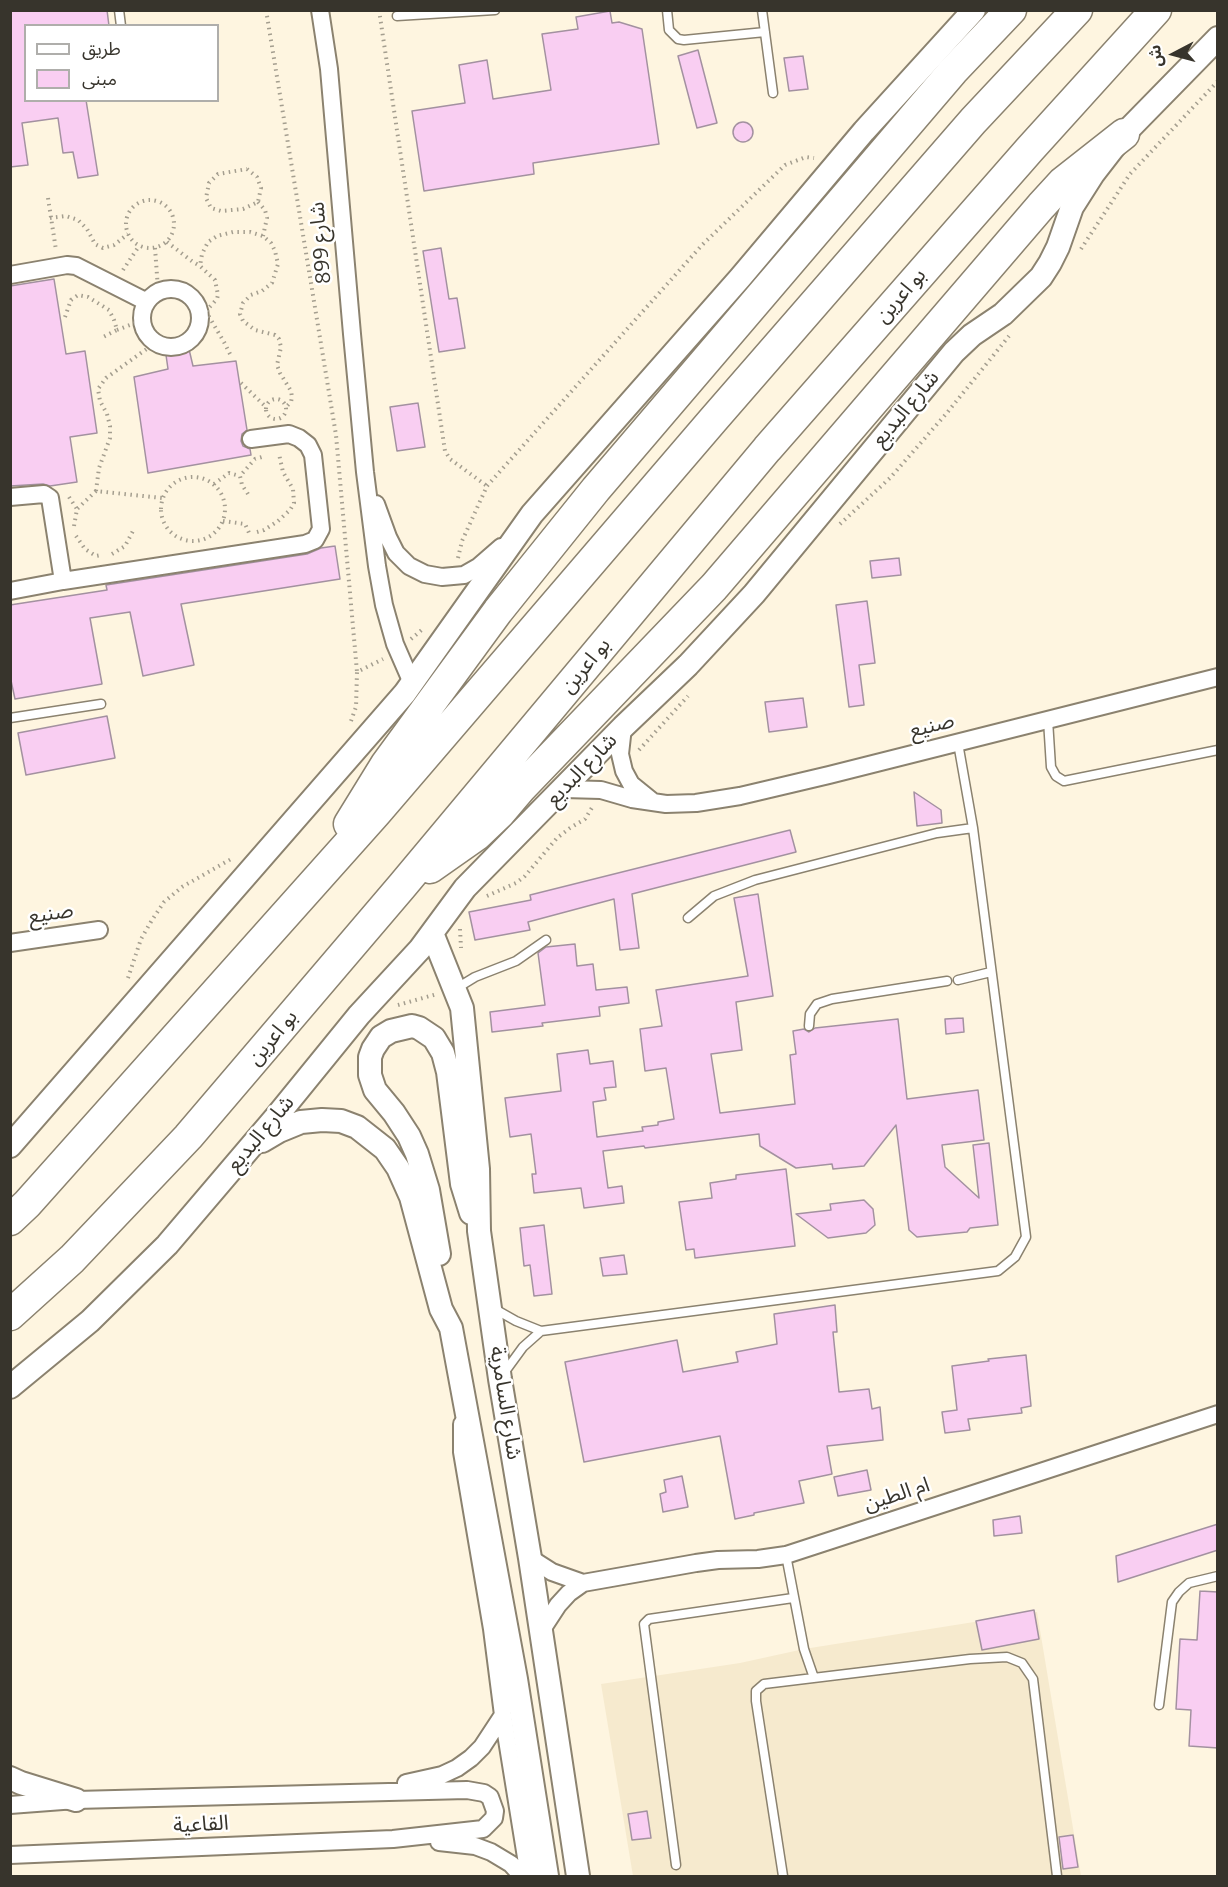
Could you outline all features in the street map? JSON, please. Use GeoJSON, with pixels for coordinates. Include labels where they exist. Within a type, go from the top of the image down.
{"type":"FeatureCollection","features":[{"type":"Feature","properties":{"kind":"highway"},"geometry":{"type":"LineString","coordinates":[[332,862],[348,826],[372,786],[498,611],[596,489],[952,72],[1011,10]]}},
{"type":"Feature","properties":{"kind":"highway"},"geometry":{"type":"LineString","coordinates":[[10,1220],[27,1204],[332,862],[973,121],[1077,10]]}},
{"type":"Feature","properties":{"kind":"highway","name":"بو اعرين"},"geometry":{"type":"LineString","coordinates":[[10,1315],[72,1259],[188,1137],[402,886],[767,449],[1030,149],[1156,10]]}},
{"type":"Feature","properties":{"kind":"highway"},"geometry":{"type":"LineString","coordinates":[[402,886],[477,835],[499,814],[521,788],[714,587],[1063,182],[1124,134]]}},
{"type":"Feature","properties":{"kind":"main road"},"geometry":{"type":"LineString","coordinates":[[10,1146],[363,743],[412,683],[532,513],[974,10]]}},
{"type":"Feature","properties":{"kind":"main road"},"geometry":{"type":"LineString","coordinates":[[1124,134],[1218,38]]}},
{"type":"Feature","properties":{"kind":"main road","name":"شارع البديع"},"geometry":{"type":"LineString","coordinates":[[10,1387],[90,1321],[160,1253],[251,1147],[359,1015],[420,949],[465,888],[623,727],[688,665],[754,594],[954,352],[972,335],[1003,314],[1041,277],[1054,255],[1072,207],[1093,174],[1124,134]]}},
{"type":"Feature","properties":{"kind":"main road","name":"شارع السامرية"},"geometry":{"type":"LineString","coordinates":[[432,933],[462,1008],[478,1169],[479,1231],[578,1876]]}},
{"type":"Feature","properties":{"kind":"main road"},"geometry":{"type":"LineString","coordinates":[[451,1328],[430,1200],[422,1168],[409,1136],[375,1090],[370,1075],[370,1057],[373,1049],[381,1037],[391,1030],[408,1026],[419,1028],[434,1038],[443,1053],[448,1072],[462,1184],[466,1201],[479,1231]]}},
{"type":"Feature","properties":{"kind":"main road","name":"شارع السامرية"},"geometry":{"type":"LineString","coordinates":[[251,1147],[301,1122],[341,1121],[357,1127],[378,1143],[398,1168],[411,1197],[441,1309],[451,1328],[516,1679],[547,1876]]}},
{"type":"Feature","properties":{"kind":"main road"},"geometry":{"type":"LineString","coordinates":[[10,1778],[76,1800]]}},
{"type":"Feature","properties":{"kind":"street","name":"شارع 899"},"geometry":{"type":"LineString","coordinates":[[320,10],[329,69],[366,472],[377,566],[384,605],[398,651],[412,683]]}},
{"type":"Feature","properties":{"kind":"street"},"geometry":{"type":"LineString","coordinates":[[10,275],[67,265],[76,266],[113,284],[153,297]]}},
{"type":"Feature","properties":{"kind":"street"},"geometry":{"type":"LineString","coordinates":[[175,289],[191,297],[200,313],[200,322],[192,338],[176,346],[155,343],[145,330],[143,320],[143,311],[153,297],[175,289]]}},
{"type":"Feature","properties":{"kind":"street"},"geometry":{"type":"LineString","coordinates":[[10,591],[305,544],[315,540],[321,529],[314,455],[308,445],[289,434],[251,439]]}},
{"type":"Feature","properties":{"kind":"street","name":"شارع 899"},"geometry":{"type":"LineString","coordinates":[[366,472],[388,537],[396,553],[409,566],[425,574],[442,577],[464,575],[478,567],[520,530]]}},
{"type":"Feature","properties":{"kind":"street"},"geometry":{"type":"LineString","coordinates":[[10,496],[44,494],[50,498],[63,581]]}},
{"type":"Feature","properties":{"kind":"street","name":"صنيع"},"geometry":{"type":"LineString","coordinates":[[564,789],[601,790],[624,797],[676,805],[740,796],[1218,677]]}},
{"type":"Feature","properties":{"kind":"street"},"geometry":{"type":"LineString","coordinates":[[623,727],[620,754],[626,778],[636,790],[655,803]]}},
{"type":"Feature","properties":{"kind":"street","name":"صنيع"},"geometry":{"type":"LineString","coordinates":[[10,943],[99,930]]}},
{"type":"Feature","properties":{"kind":"street","name":"شارع السامرية"},"geometry":{"type":"LineString","coordinates":[[465,1408],[461,1430],[462,1452],[492,1629],[503,1715],[529,1876]]}},
{"type":"Feature","properties":{"kind":"street","name":"ام الطين"},"geometry":{"type":"LineString","coordinates":[[530,1558],[552,1572],[583,1583],[696,1563],[786,1555],[1218,1414]]}},
{"type":"Feature","properties":{"kind":"street"},"geometry":{"type":"LineString","coordinates":[[542,1631],[558,1605],[583,1583]]}},
{"type":"Feature","properties":{"kind":"street","name":"القاعية"},"geometry":{"type":"LineString","coordinates":[[358,1793],[427,1779],[457,1768],[482,1746],[503,1715]]}},
{"type":"Feature","properties":{"kind":"street","name":"القاعية"},"geometry":{"type":"LineString","coordinates":[[10,1805],[76,1800],[477,1791],[490,1797],[495,1811],[494,1818],[483,1829],[393,1839],[10,1855]]}},
{"type":"Feature","properties":{"kind":"street","name":"القاعية"},"geometry":{"type":"LineString","coordinates":[[393,1839],[475,1846],[505,1860],[522,1876]]}},
{"type":"Feature","properties":{"kind":"lane"},"geometry":{"type":"LineString","coordinates":[[397,16],[495,10]]}},
{"type":"Feature","properties":{"kind":"lane"},"geometry":{"type":"LineString","coordinates":[[667,10],[669,30],[678,39],[765,32]]}},
{"type":"Feature","properties":{"kind":"lane"},"geometry":{"type":"LineString","coordinates":[[762,10],[773,93]]}},
{"type":"Feature","properties":{"kind":"lane"},"geometry":{"type":"LineString","coordinates":[[10,718],[101,704]]}},
{"type":"Feature","properties":{"kind":"lane"},"geometry":{"type":"LineString","coordinates":[[1048,720],[1051,767],[1056,776],[1064,781],[1218,750]]}},
{"type":"Feature","properties":{"kind":"lane"},"geometry":{"type":"LineString","coordinates":[[490,1306],[516,1322],[541,1331],[998,1270],[1015,1257],[1026,1237],[973,828],[958,742]]}},
{"type":"Feature","properties":{"kind":"lane"},"geometry":{"type":"LineString","coordinates":[[688,918],[714,896],[755,880],[937,833],[973,828]]}},
{"type":"Feature","properties":{"kind":"lane"},"geometry":{"type":"LineString","coordinates":[[455,988],[475,977],[516,961],[546,940]]}},
{"type":"Feature","properties":{"kind":"lane"},"geometry":{"type":"LineString","coordinates":[[958,980],[991,972]]}},
{"type":"Feature","properties":{"kind":"lane"},"geometry":{"type":"LineString","coordinates":[[809,1026],[810,1014],[817,1004],[832,999],[947,981]]}},
{"type":"Feature","properties":{"kind":"lane"},"geometry":{"type":"LineString","coordinates":[[500,1379],[523,1347],[541,1331]]}},
{"type":"Feature","properties":{"kind":"lane"},"geometry":{"type":"LineString","coordinates":[[786,1555],[804,1649],[814,1678]]}},
{"type":"Feature","properties":{"kind":"lane"},"geometry":{"type":"LineString","coordinates":[[1159,1705],[1172,1602],[1189,1584],[1218,1576]]}},
{"type":"Feature","properties":{"kind":"lane"},"geometry":{"type":"LineString","coordinates":[[676,1865],[644,1624],[649,1619],[793,1598]]}},
{"type":"Feature","properties":{"kind":"lane"},"geometry":{"type":"LineString","coordinates":[[783,1876],[756,1691],[764,1684],[970,1659],[1007,1657],[1022,1663],[1033,1679],[1057,1876]]}},
{"type":"Feature","properties":{"kind":"path"},"geometry":{"type":"LineString","coordinates":[[266,10],[336,435],[357,672],[356,707],[350,723]]}},
{"type":"Feature","properties":{"kind":"path"},"geometry":{"type":"LineString","coordinates":[[379,10],[445,451],[450,459],[487,486]]}},
{"type":"Feature","properties":{"kind":"path"},"geometry":{"type":"LineString","coordinates":[[454,576],[462,541],[487,486],[702,245],[785,165],[806,157],[839,161]]}},
{"type":"Feature","properties":{"kind":"path"},"geometry":{"type":"LineString","coordinates":[[247,169],[257,177],[261,188],[258,202],[243,208],[221,212],[211,208],[206,198],[209,183],[218,174],[247,169]]}},
{"type":"Feature","properties":{"kind":"path"},"geometry":{"type":"LineString","coordinates":[[48,198],[55,257]]}},
{"type":"Feature","properties":{"kind":"path"},"geometry":{"type":"LineString","coordinates":[[149,200],[161,202],[170,209],[175,220],[173,232],[167,242],[155,248],[140,246],[128,234],[126,223],[130,211],[138,203],[149,200]]}},
{"type":"Feature","properties":{"kind":"path"},"geometry":{"type":"LineString","coordinates":[[258,202],[265,210],[267,218],[263,236]]}},
{"type":"Feature","properties":{"kind":"path"},"geometry":{"type":"LineString","coordinates":[[50,218],[66,216],[78,220],[87,229],[95,244],[103,248],[114,245],[128,234]]}},
{"type":"Feature","properties":{"kind":"path"},"geometry":{"type":"LineString","coordinates":[[200,266],[204,247],[208,242],[217,236],[233,232],[250,232],[263,236],[271,243],[275,251],[278,264],[272,283],[262,291],[251,295],[243,303],[240,314],[243,321],[255,330],[279,339],[281,347],[277,365],[292,397],[286,413],[277,419],[270,417],[266,406],[241,383]]}},
{"type":"Feature","properties":{"kind":"path"},"geometry":{"type":"LineString","coordinates":[[167,242],[215,280],[218,295],[207,310],[208,315],[230,354]]}},
{"type":"Feature","properties":{"kind":"path"},"geometry":{"type":"LineString","coordinates":[[113,284],[140,246]]}},
{"type":"Feature","properties":{"kind":"path"},"geometry":{"type":"LineString","coordinates":[[153,297],[155,248]]}},
{"type":"Feature","properties":{"kind":"path"},"geometry":{"type":"LineString","coordinates":[[64,317],[71,300],[78,295],[88,297],[109,310],[117,330]]}},
{"type":"Feature","properties":{"kind":"path"},"geometry":{"type":"LineString","coordinates":[[103,337],[143,320]]}},
{"type":"Feature","properties":{"kind":"path"},"geometry":{"type":"LineString","coordinates":[[134,530],[125,546],[113,554],[96,556],[85,549],[76,538],[74,525],[77,509],[96,491],[99,468],[110,438],[110,426],[98,395],[98,389],[106,378],[155,343]]}},
{"type":"Feature","properties":{"kind":"path"},"geometry":{"type":"LineString","coordinates":[[266,406],[270,400],[278,398],[287,406]]}},
{"type":"Feature","properties":{"kind":"path"},"geometry":{"type":"LineString","coordinates":[[272,455],[279,454],[288,442],[289,434]]}},
{"type":"Feature","properties":{"kind":"path"},"geometry":{"type":"LineString","coordinates":[[250,533],[264,530],[278,521],[294,503],[293,489],[284,472],[279,454]]}},
{"type":"Feature","properties":{"kind":"path"},"geometry":{"type":"LineString","coordinates":[[240,476],[255,459],[264,456]]}},
{"type":"Feature","properties":{"kind":"path"},"geometry":{"type":"LineString","coordinates":[[214,484],[229,473],[240,476]]}},
{"type":"Feature","properties":{"kind":"path"},"geometry":{"type":"LineString","coordinates":[[240,476],[248,494]]}},
{"type":"Feature","properties":{"kind":"path"},"geometry":{"type":"LineString","coordinates":[[192,477],[204,478],[214,484],[222,495],[225,508],[223,521],[214,533],[201,540],[187,540],[174,535],[164,524],[161,509],[162,498],[171,486],[181,479],[192,477]]}},
{"type":"Feature","properties":{"kind":"path"},"geometry":{"type":"LineString","coordinates":[[96,491],[162,498]]}},
{"type":"Feature","properties":{"kind":"path"},"geometry":{"type":"LineString","coordinates":[[357,672],[398,651],[424,628]]}},
{"type":"Feature","properties":{"kind":"path"},"geometry":{"type":"LineString","coordinates":[[128,980],[141,939],[164,902],[182,887],[239,854]]}},
{"type":"Feature","properties":{"kind":"path"},"geometry":{"type":"LineString","coordinates":[[359,1015],[455,988]]}},
{"type":"Feature","properties":{"kind":"shaded area"},"geometry":{"type":"Polygon","coordinates":[[[1037,1612],[1081,1876],[633,1876],[601,1684],[740,1663],[804,1649],[1037,1612]]]}},
{"type":"Feature","properties":{"kind":"building"},"geometry":{"type":"Polygon","coordinates":[[[10,10],[107,10],[109,24],[24,24],[24,102],[86,102],[98,175],[78,178],[73,152],[63,153],[58,118],[22,123],[28,165],[10,167],[10,10]]]}},
{"type":"Feature","properties":{"kind":"building"},"geometry":{"type":"Polygon","coordinates":[[[610,11],[612,23],[619,22],[642,29],[659,144],[533,163],[534,174],[424,191],[412,111],[465,103],[459,65],[487,60],[493,99],[551,90],[542,34],[578,29],[576,17],[610,11]]]}},
{"type":"Feature","properties":{"kind":"building"},"geometry":{"type":"Polygon","coordinates":[[[698,50],[717,123],[697,128],[678,56],[698,50]]]}},
{"type":"Feature","properties":{"kind":"building"},"geometry":{"type":"Polygon","coordinates":[[[803,56],[808,89],[789,91],[784,58],[803,56]]]}},
{"type":"Feature","properties":{"kind":"building"},"geometry":{"type":"Polygon","coordinates":[[[743,122],[750,125],[753,132],[750,139],[743,142],[736,139],[733,132],[736,125],[743,122]]]}},
{"type":"Feature","properties":{"kind":"building"},"geometry":{"type":"Polygon","coordinates":[[[441,248],[449,299],[457,298],[465,348],[439,352],[423,251],[441,248]]]}},
{"type":"Feature","properties":{"kind":"building"},"geometry":{"type":"Polygon","coordinates":[[[54,279],[66,354],[85,351],[97,433],[70,437],[77,482],[50,486],[43,484],[10,486],[10,286],[54,279]]]}},
{"type":"Feature","properties":{"kind":"building"},"geometry":{"type":"Polygon","coordinates":[[[188,345],[193,366],[236,361],[247,430],[242,434],[241,441],[243,446],[250,449],[251,455],[148,473],[134,377],[168,369],[165,348],[188,345]]]}},
{"type":"Feature","properties":{"kind":"building"},"geometry":{"type":"Polygon","coordinates":[[[418,403],[425,447],[397,451],[390,407],[418,403]]]}},
{"type":"Feature","properties":{"kind":"building"},"geometry":{"type":"Polygon","coordinates":[[[335,546],[340,579],[181,604],[194,665],[143,676],[130,612],[90,618],[102,684],[15,699],[10,676],[10,605],[107,590],[106,585],[307,554],[321,548],[335,546]]]}},
{"type":"Feature","properties":{"kind":"building"},"geometry":{"type":"Polygon","coordinates":[[[899,558],[901,575],[872,578],[870,561],[899,558]]]}},
{"type":"Feature","properties":{"kind":"building"},"geometry":{"type":"Polygon","coordinates":[[[867,601],[875,663],[859,665],[864,705],[849,707],[836,605],[867,601]]]}},
{"type":"Feature","properties":{"kind":"building"},"geometry":{"type":"Polygon","coordinates":[[[803,698],[807,727],[769,732],[765,702],[803,698]]]}},
{"type":"Feature","properties":{"kind":"building"},"geometry":{"type":"Polygon","coordinates":[[[107,716],[115,758],[26,775],[18,733],[107,716]]]}},
{"type":"Feature","properties":{"kind":"building"},"geometry":{"type":"Polygon","coordinates":[[[914,792],[941,810],[942,823],[917,826],[914,792]]]}},
{"type":"Feature","properties":{"kind":"building"},"geometry":{"type":"Polygon","coordinates":[[[790,830],[796,852],[632,894],[639,948],[620,950],[614,899],[528,922],[530,930],[475,940],[469,912],[531,900],[530,895],[790,830]]]}},
{"type":"Feature","properties":{"kind":"building"},"geometry":{"type":"Polygon","coordinates":[[[758,894],[773,996],[736,1002],[742,1050],[711,1054],[720,1113],[795,1104],[790,1055],[796,1054],[793,1031],[804,1029],[809,1032],[815,1028],[898,1019],[907,1099],[978,1090],[984,1140],[942,1145],[945,1167],[979,1198],[973,1145],[989,1143],[998,1225],[970,1228],[967,1232],[917,1237],[909,1230],[896,1125],[864,1166],[833,1169],[832,1164],[796,1168],[760,1146],[759,1134],[603,1151],[608,1188],[622,1186],[624,1203],[584,1208],[581,1188],[534,1193],[532,1174],[536,1174],[531,1134],[510,1137],[505,1098],[561,1091],[557,1054],[588,1050],[590,1064],[613,1061],[616,1087],[604,1088],[606,1100],[593,1102],[597,1137],[643,1131],[642,1127],[658,1125],[658,1122],[674,1119],[666,1068],[645,1071],[640,1029],[662,1026],[656,990],[748,976],[734,898],[758,894]]]}},
{"type":"Feature","properties":{"kind":"building"},"geometry":{"type":"Polygon","coordinates":[[[575,944],[577,966],[593,964],[596,990],[627,987],[629,1003],[599,1007],[600,1016],[492,1032],[490,1012],[545,1005],[538,953],[546,947],[575,944]]]}},
{"type":"Feature","properties":{"kind":"building"},"geometry":{"type":"Polygon","coordinates":[[[963,1018],[964,1032],[946,1034],[945,1019],[963,1018]]]}},
{"type":"Feature","properties":{"kind":"building"},"geometry":{"type":"Polygon","coordinates":[[[786,1169],[795,1246],[695,1258],[694,1249],[686,1250],[679,1202],[712,1198],[710,1183],[736,1179],[736,1175],[786,1169]]]}},
{"type":"Feature","properties":{"kind":"building"},"geometry":{"type":"Polygon","coordinates":[[[864,1200],[873,1209],[875,1225],[866,1233],[828,1238],[796,1214],[831,1210],[830,1204],[864,1200]]]}},
{"type":"Feature","properties":{"kind":"building"},"geometry":{"type":"Polygon","coordinates":[[[544,1225],[552,1294],[534,1296],[530,1265],[524,1266],[520,1228],[544,1225]]]}},
{"type":"Feature","properties":{"kind":"building"},"geometry":{"type":"Polygon","coordinates":[[[624,1255],[627,1274],[603,1276],[600,1258],[624,1255]]]}},
{"type":"Feature","properties":{"kind":"building"},"geometry":{"type":"Polygon","coordinates":[[[835,1305],[837,1332],[833,1332],[839,1392],[869,1389],[872,1409],[880,1407],[883,1440],[827,1446],[832,1474],[799,1481],[804,1503],[735,1519],[720,1436],[584,1462],[565,1362],[677,1340],[683,1372],[738,1362],[736,1352],[777,1344],[774,1314],[835,1305]]]}},
{"type":"Feature","properties":{"kind":"building"},"geometry":{"type":"Polygon","coordinates":[[[1026,1355],[1031,1406],[1021,1408],[1022,1413],[968,1419],[970,1430],[945,1433],[942,1412],[957,1410],[952,1366],[1026,1355]]]}},
{"type":"Feature","properties":{"kind":"building"},"geometry":{"type":"Polygon","coordinates":[[[867,1470],[871,1490],[838,1496],[834,1477],[867,1470]]]}},
{"type":"Feature","properties":{"kind":"building"},"geometry":{"type":"Polygon","coordinates":[[[682,1476],[688,1507],[663,1512],[660,1494],[666,1492],[664,1480],[682,1476]]]}},
{"type":"Feature","properties":{"kind":"building"},"geometry":{"type":"Polygon","coordinates":[[[1020,1516],[1022,1533],[994,1536],[993,1520],[1020,1516]]]}},
{"type":"Feature","properties":{"kind":"building"},"geometry":{"type":"Polygon","coordinates":[[[1218,1524],[1218,1550],[1118,1582],[1116,1556],[1218,1524]]]}},
{"type":"Feature","properties":{"kind":"building"},"geometry":{"type":"Polygon","coordinates":[[[1200,1591],[1218,1592],[1218,1748],[1189,1746],[1191,1710],[1176,1709],[1180,1639],[1197,1640],[1200,1591]]]}},
{"type":"Feature","properties":{"kind":"building"},"geometry":{"type":"Polygon","coordinates":[[[1034,1610],[1039,1639],[982,1650],[976,1621],[1034,1610]]]}},
{"type":"Feature","properties":{"kind":"building"},"geometry":{"type":"Polygon","coordinates":[[[647,1811],[651,1838],[632,1840],[628,1814],[647,1811]]]}},
{"type":"Feature","properties":{"kind":"building"},"geometry":{"type":"Polygon","coordinates":[[[1073,1835],[1078,1867],[1063,1869],[1059,1837],[1073,1835]]]}}]}
